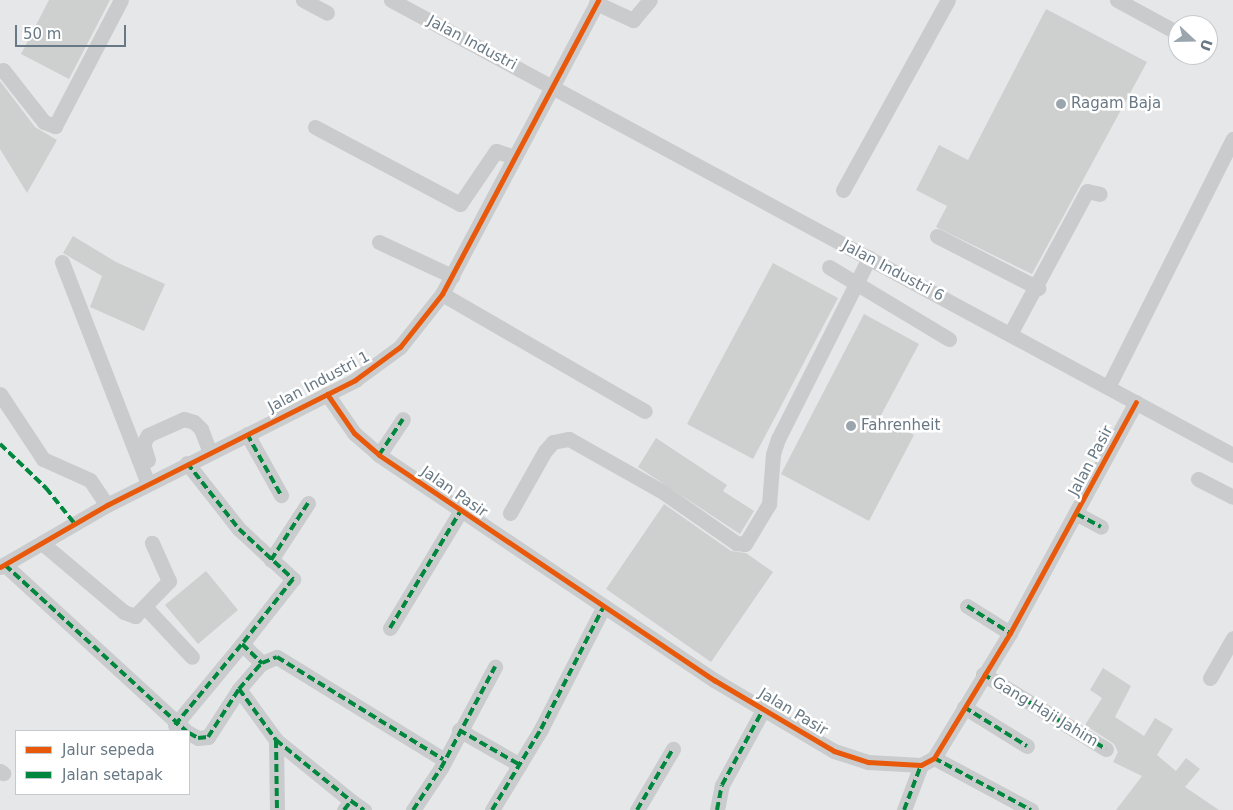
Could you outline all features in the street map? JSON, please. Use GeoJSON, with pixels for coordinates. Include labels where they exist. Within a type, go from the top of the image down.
{"type":"FeatureCollection","features":[{"type":"Feature","properties":{"kind":"street"},"geometry":{"type":"LineString","coordinates":[[3,70],[44,122],[55,126],[121,0]]}},
{"type":"Feature","properties":{"kind":"street"},"geometry":{"type":"LineString","coordinates":[[303,0],[327,14]]}},
{"type":"Feature","properties":{"kind":"street","name":"Jalan Industri"},"geometry":{"type":"LineString","coordinates":[[391,0],[552,87]]}},
{"type":"Feature","properties":{"kind":"street"},"geometry":{"type":"LineString","coordinates":[[597,2],[633,20],[650,0]]}},
{"type":"Feature","properties":{"kind":"street"},"geometry":{"type":"LineString","coordinates":[[843,190],[948,0]]}},
{"type":"Feature","properties":{"kind":"street"},"geometry":{"type":"LineString","coordinates":[[1118,0],[1168,28]]}},
{"type":"Feature","properties":{"kind":"street","name":"Jalan Industri 1"},"geometry":{"type":"LineString","coordinates":[[2,566],[107,505],[327,394],[400,348],[442,294],[597,2]]}},
{"type":"Feature","properties":{"kind":"street","name":"Jalan Industri 6"},"geometry":{"type":"LineString","coordinates":[[552,87],[1233,455]]}},
{"type":"Feature","properties":{"kind":"street"},"geometry":{"type":"LineString","coordinates":[[315,127],[460,204],[496,151],[514,158]]}},
{"type":"Feature","properties":{"kind":"street"},"geometry":{"type":"LineString","coordinates":[[1108,387],[1233,139]]}},
{"type":"Feature","properties":{"kind":"street"},"geometry":{"type":"LineString","coordinates":[[1010,334],[1038,288],[1087,191],[1100,194]]}},
{"type":"Feature","properties":{"kind":"street"},"geometry":{"type":"LineString","coordinates":[[937,236],[1038,288]]}},
{"type":"Feature","properties":{"kind":"street"},"geometry":{"type":"LineString","coordinates":[[379,242],[452,276]]}},
{"type":"Feature","properties":{"kind":"street"},"geometry":{"type":"LineString","coordinates":[[510,513],[545,451],[553,442],[569,439],[663,492],[736,543],[745,544],[769,504],[778,439],[869,258]]}},
{"type":"Feature","properties":{"kind":"street"},"geometry":{"type":"LineString","coordinates":[[62,262],[152,482]]}},
{"type":"Feature","properties":{"kind":"street"},"geometry":{"type":"LineString","coordinates":[[829,267],[949,339]]}},
{"type":"Feature","properties":{"kind":"street"},"geometry":{"type":"LineString","coordinates":[[442,294],[645,412]]}},
{"type":"Feature","properties":{"kind":"street"},"geometry":{"type":"LineString","coordinates":[[0,394],[43,459],[90,480],[107,505]]}},
{"type":"Feature","properties":{"kind":"street","name":"Jalan Pasir"},"geometry":{"type":"LineString","coordinates":[[327,394],[354,433],[379,455],[460,512],[714,680],[834,751],[868,762],[927,762],[1010,633],[1077,514],[1136,402]]}},
{"type":"Feature","properties":{"kind":"street"},"geometry":{"type":"LineString","coordinates":[[379,455],[402,419]]}},
{"type":"Feature","properties":{"kind":"street"},"geometry":{"type":"LineString","coordinates":[[152,482],[143,444],[148,435],[184,420],[194,422],[210,452]]}},
{"type":"Feature","properties":{"kind":"street"},"geometry":{"type":"LineString","coordinates":[[247,434],[281,495]]}},
{"type":"Feature","properties":{"kind":"street"},"geometry":{"type":"LineString","coordinates":[[2,566],[183,730],[242,644],[293,579],[239,529],[187,463]]}},
{"type":"Feature","properties":{"kind":"street"},"geometry":{"type":"LineString","coordinates":[[1198,479],[1232,494]]}},
{"type":"Feature","properties":{"kind":"street"},"geometry":{"type":"LineString","coordinates":[[271,560],[308,503]]}},
{"type":"Feature","properties":{"kind":"street"},"geometry":{"type":"LineString","coordinates":[[390,628],[460,512]]}},
{"type":"Feature","properties":{"kind":"street"},"geometry":{"type":"LineString","coordinates":[[1077,514],[1101,527]]}},
{"type":"Feature","properties":{"kind":"street"},"geometry":{"type":"LineString","coordinates":[[42,543],[124,612],[135,616],[146,608],[168,585],[170,577],[152,543]]}},
{"type":"Feature","properties":{"kind":"street"},"geometry":{"type":"LineString","coordinates":[[492,810],[520,765],[604,606]]}},
{"type":"Feature","properties":{"kind":"street"},"geometry":{"type":"LineString","coordinates":[[967,606],[1010,633]]}},
{"type":"Feature","properties":{"kind":"street"},"geometry":{"type":"LineString","coordinates":[[146,608],[192,657]]}},
{"type":"Feature","properties":{"kind":"street"},"geometry":{"type":"LineString","coordinates":[[1210,678],[1233,638]]}},
{"type":"Feature","properties":{"kind":"street"},"geometry":{"type":"LineString","coordinates":[[242,644],[262,663]]}},
{"type":"Feature","properties":{"kind":"street"},"geometry":{"type":"LineString","coordinates":[[190,734],[200,739],[208,736],[239,689],[262,663],[277,657],[289,662],[443,759]]}},
{"type":"Feature","properties":{"kind":"street"},"geometry":{"type":"LineString","coordinates":[[413,810],[495,667]]}},
{"type":"Feature","properties":{"kind":"street","name":"Gang Haji Jahim"},"geometry":{"type":"LineString","coordinates":[[983,674],[1106,750]]}},
{"type":"Feature","properties":{"kind":"street"},"geometry":{"type":"LineString","coordinates":[[239,689],[276,740],[348,806],[364,810]]}},
{"type":"Feature","properties":{"kind":"street"},"geometry":{"type":"LineString","coordinates":[[964,706],[1027,746]]}},
{"type":"Feature","properties":{"kind":"street"},"geometry":{"type":"LineString","coordinates":[[717,810],[722,785],[764,708]]}},
{"type":"Feature","properties":{"kind":"street"},"geometry":{"type":"LineString","coordinates":[[460,730],[520,765]]}},
{"type":"Feature","properties":{"kind":"street"},"geometry":{"type":"LineString","coordinates":[[276,740],[277,810]]}},
{"type":"Feature","properties":{"kind":"street"},"geometry":{"type":"LineString","coordinates":[[637,810],[673,749]]}},
{"type":"Feature","properties":{"kind":"street"},"geometry":{"type":"LineString","coordinates":[[904,810],[927,762],[1031,810]]}},
{"type":"Feature","properties":{"kind":"shaded area"},"geometry":{"type":"Polygon","coordinates":[[[0,0],[1233,0],[1233,810],[0,810],[0,0]]]}},
{"type":"Feature","properties":{"kind":"building"},"geometry":{"type":"Polygon","coordinates":[[[49,0],[110,0],[69,79],[21,54],[49,0]]]}},
{"type":"Feature","properties":{"kind":"building","name":"Ragam Baja"},"geometry":{"type":"Polygon","coordinates":[[[1046,9],[1147,62],[1032,274],[936,227],[947,206],[916,190],[939,145],[968,160],[1046,9]]]}},
{"type":"Feature","properties":{"kind":"building"},"geometry":{"type":"Polygon","coordinates":[[[0,81],[35,127],[57,140],[27,193],[0,149],[0,81]]]}},
{"type":"Feature","properties":{"kind":"building"},"geometry":{"type":"Polygon","coordinates":[[[73,236],[116,262],[165,284],[144,331],[90,307],[102,276],[63,253],[73,236]]]}},
{"type":"Feature","properties":{"kind":"building"},"geometry":{"type":"Polygon","coordinates":[[[773,263],[838,298],[753,459],[687,424],[773,263]]]}},
{"type":"Feature","properties":{"kind":"building","name":"Fahrenheit"},"geometry":{"type":"Polygon","coordinates":[[[864,314],[919,344],[880,417],[914,435],[869,521],[781,474],[864,314]]]}},
{"type":"Feature","properties":{"kind":"building"},"geometry":{"type":"Polygon","coordinates":[[[656,438],[727,485],[723,491],[754,511],[740,534],[638,467],[656,438]]]}},
{"type":"Feature","properties":{"kind":"building"},"geometry":{"type":"Polygon","coordinates":[[[664,504],[731,551],[746,553],[773,572],[711,662],[606,589],[664,504]]]}},
{"type":"Feature","properties":{"kind":"building"},"geometry":{"type":"Polygon","coordinates":[[[206,571],[238,610],[198,644],[165,605],[206,571]]]}},
{"type":"Feature","properties":{"kind":"building"},"geometry":{"type":"Polygon","coordinates":[[[1103,668],[1131,686],[1115,717],[1144,736],[1155,718],[1173,729],[1157,755],[1176,771],[1186,758],[1200,769],[1185,787],[1219,810],[1116,810],[1142,776],[1113,762],[1118,752],[1114,744],[1085,725],[1102,698],[1090,690],[1103,668]]]}},
{"type":"Feature","properties":{"kind":"marked path"},"geometry":{"type":"LineString","coordinates":[[379,455],[403,419]]}},
{"type":"Feature","properties":{"kind":"marked path"},"geometry":{"type":"LineString","coordinates":[[247,434],[281,495]]}},
{"type":"Feature","properties":{"kind":"marked path"},"geometry":{"type":"LineString","coordinates":[[0,444],[46,488],[74,523]]}},
{"type":"Feature","properties":{"kind":"marked path"},"geometry":{"type":"LineString","coordinates":[[187,463],[239,529],[293,579],[242,644],[262,663]]}},
{"type":"Feature","properties":{"kind":"marked path"},"geometry":{"type":"LineString","coordinates":[[271,560],[308,503]]}},
{"type":"Feature","properties":{"kind":"marked path"},"geometry":{"type":"LineString","coordinates":[[390,628],[460,512]]}},
{"type":"Feature","properties":{"kind":"marked path"},"geometry":{"type":"LineString","coordinates":[[1077,514],[1101,527]]}},
{"type":"Feature","properties":{"kind":"marked path"},"geometry":{"type":"LineString","coordinates":[[5,565],[185,730]]}},
{"type":"Feature","properties":{"kind":"marked path"},"geometry":{"type":"LineString","coordinates":[[492,810],[541,729],[604,606]]}},
{"type":"Feature","properties":{"kind":"marked path"},"geometry":{"type":"LineString","coordinates":[[967,606],[1010,633]]}},
{"type":"Feature","properties":{"kind":"marked path"},"geometry":{"type":"LineString","coordinates":[[175,725],[242,644]]}},
{"type":"Feature","properties":{"kind":"marked path"},"geometry":{"type":"LineString","coordinates":[[190,734],[198,738],[208,737],[239,689],[262,663],[277,657],[443,759]]}},
{"type":"Feature","properties":{"kind":"marked path"},"geometry":{"type":"LineString","coordinates":[[413,810],[441,768],[495,667]]}},
{"type":"Feature","properties":{"kind":"marked path"},"geometry":{"type":"LineString","coordinates":[[983,674],[1106,749]]}},
{"type":"Feature","properties":{"kind":"marked path"},"geometry":{"type":"LineString","coordinates":[[239,689],[276,740],[277,810]]}},
{"type":"Feature","properties":{"kind":"marked path"},"geometry":{"type":"LineString","coordinates":[[964,707],[1027,746]]}},
{"type":"Feature","properties":{"kind":"marked path"},"geometry":{"type":"LineString","coordinates":[[717,810],[722,785],[764,708]]}},
{"type":"Feature","properties":{"kind":"marked path"},"geometry":{"type":"LineString","coordinates":[[459,730],[520,765]]}},
{"type":"Feature","properties":{"kind":"marked path"},"geometry":{"type":"LineString","coordinates":[[276,740],[351,801]]}},
{"type":"Feature","properties":{"kind":"marked path"},"geometry":{"type":"LineString","coordinates":[[637,810],[673,749]]}},
{"type":"Feature","properties":{"kind":"marked path"},"geometry":{"type":"LineString","coordinates":[[934,758],[1031,810]]}},
{"type":"Feature","properties":{"kind":"marked path"},"geometry":{"type":"LineString","coordinates":[[904,810],[921,765]]}},
{"type":"Feature","properties":{"kind":"marked path"},"geometry":{"type":"LineString","coordinates":[[344,810],[351,801],[364,810]]}},
{"type":"Feature","properties":{"kind":"cycle path"},"geometry":{"type":"LineString","coordinates":[[0,567],[107,505],[355,380],[400,347],[442,294],[598,0]]}},
{"type":"Feature","properties":{"kind":"cycle path"},"geometry":{"type":"LineString","coordinates":[[327,394],[354,433],[379,455],[714,680],[834,751],[868,762],[921,765],[934,758],[1010,633],[1136,402]]}},
{"type":"Feature","properties":{"kind":"place","name":"Ragam Baja"},"geometry":{"type":"Point","coordinates":[1061,104]}},
{"type":"Feature","properties":{"kind":"place","name":"Fahrenheit"},"geometry":{"type":"Point","coordinates":[851,426]}}]}
